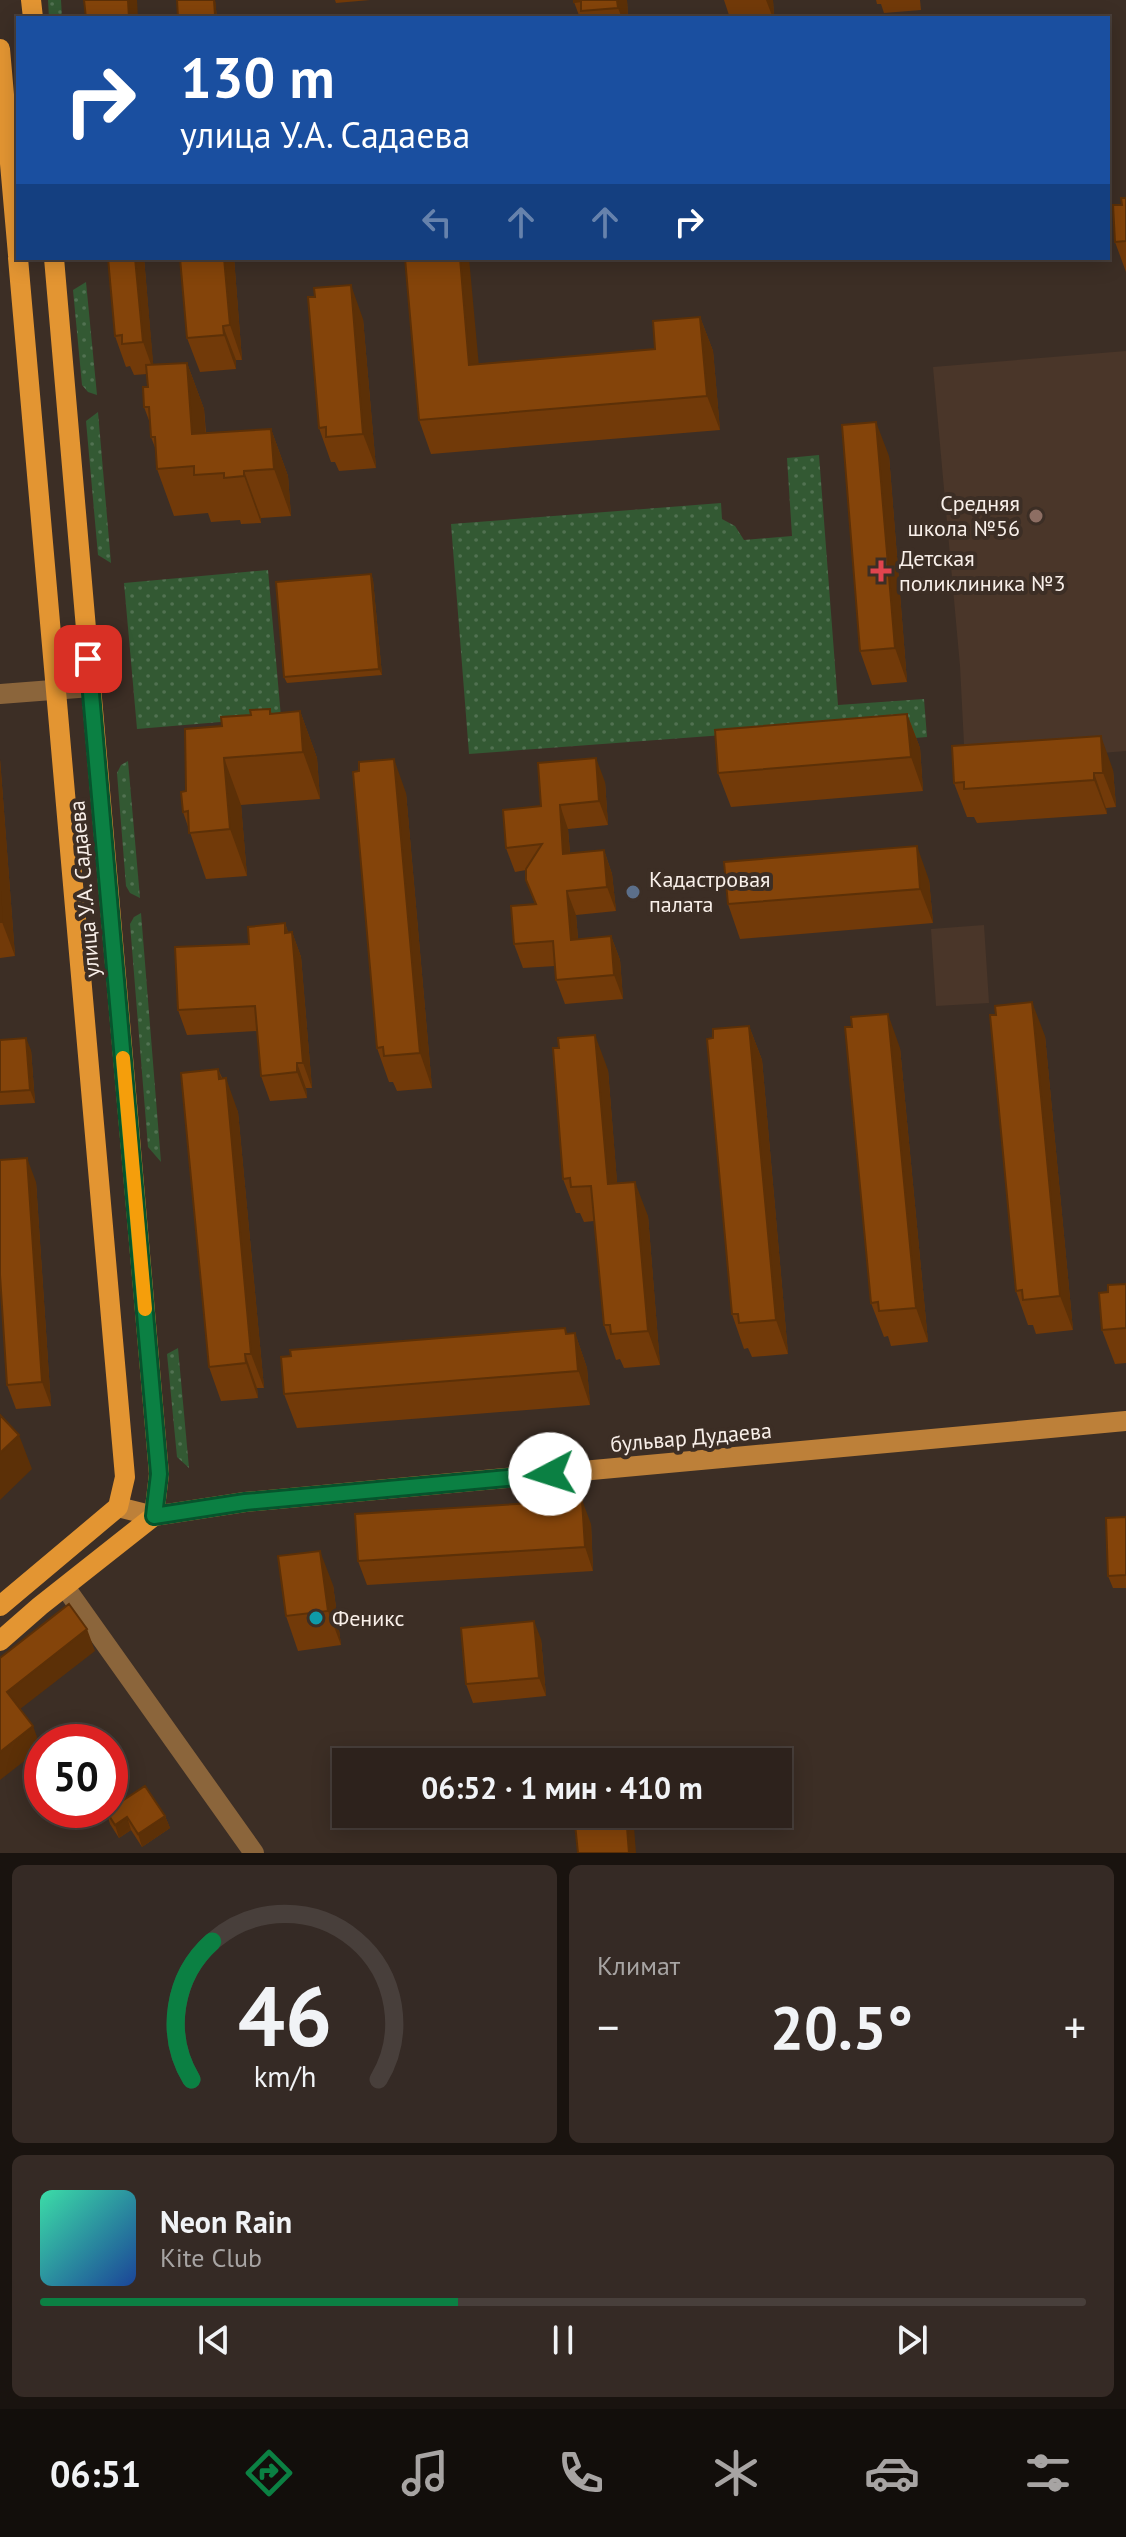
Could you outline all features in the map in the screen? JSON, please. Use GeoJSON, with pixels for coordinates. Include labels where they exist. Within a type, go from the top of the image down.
{"type":"FeatureCollection","features":[{"type":"Feature","properties":{"kind":"main road","name":"улица У.А. Садаева"},"geometry":{"type":"LineString","coordinates":[[0,49],[16,233]]}},
{"type":"Feature","properties":{"kind":"main road","name":"улица У.А. Садаева"},"geometry":{"type":"LineString","coordinates":[[18,260],[125,1477],[118,1507]]}},
{"type":"Feature","properties":{"kind":"main road","name":"улица У.А. Садаева"},"geometry":{"type":"LineString","coordinates":[[54,260],[159,1474],[154,1516]]}},
{"type":"Feature","properties":{"kind":"main road","name":"бульвар Дудаева"},"geometry":{"type":"LineString","coordinates":[[118,1507],[154,1516],[245,1502],[1126,1421]]}},
{"type":"Feature","properties":{"kind":"main road"},"geometry":{"type":"LineString","coordinates":[[0,1606],[118,1507]]}},
{"type":"Feature","properties":{"kind":"main road"},"geometry":{"type":"LineString","coordinates":[[0,1641],[154,1516]]}},
{"type":"Feature","properties":{"kind":"street"},"geometry":{"type":"LineString","coordinates":[[0,694],[91,687]]}},
{"type":"Feature","properties":{"kind":"street"},"geometry":{"type":"LineString","coordinates":[[65,1587],[254,1853]]}},
{"type":"Feature","properties":{"kind":"shaded area","name":"Средняя школа №56"},"geometry":{"type":"Polygon","coordinates":[[[1126,351],[1126,751],[965,764],[960,666],[933,367],[1126,351]]]}},
{"type":"Feature","properties":{"kind":"shaded area"},"geometry":{"type":"Polygon","coordinates":[[[984,925],[989,1003],[936,1006],[931,929],[984,925]]]}},
{"type":"Feature","properties":{"kind":"green space"},"geometry":{"type":"Polygon","coordinates":[[[48,0],[61,0],[62,16],[49,16],[48,0]]]}},
{"type":"Feature","properties":{"kind":"green space"},"geometry":{"type":"Polygon","coordinates":[[[86,282],[97,395],[88,392],[82,385],[73,290],[86,282]]]}},
{"type":"Feature","properties":{"kind":"green space"},"geometry":{"type":"Polygon","coordinates":[[[98,412],[111,563],[98,555],[86,421],[98,412]]]}},
{"type":"Feature","properties":{"kind":"green space"},"geometry":{"type":"Polygon","coordinates":[[[819,455],[838,705],[924,699],[927,737],[727,753],[724,735],[469,754],[451,524],[721,503],[722,519],[735,526],[744,540],[792,536],[787,458],[819,455]]]}},
{"type":"Feature","properties":{"kind":"green space"},"geometry":{"type":"Polygon","coordinates":[[[268,570],[281,717],[137,729],[124,583],[268,570]]]}},
{"type":"Feature","properties":{"kind":"green space"},"geometry":{"type":"Polygon","coordinates":[[[128,761],[140,898],[130,893],[126,886],[117,773],[121,765],[128,761]]]}},
{"type":"Feature","properties":{"kind":"green space"},"geometry":{"type":"Polygon","coordinates":[[[141,913],[161,1162],[148,1147],[130,924],[141,913]]]}},
{"type":"Feature","properties":{"kind":"green space"},"geometry":{"type":"Polygon","coordinates":[[[178,1348],[189,1468],[177,1457],[167,1354],[178,1348]]]}},
{"type":"Feature","properties":{"kind":"building"},"geometry":{"type":"Polygon","coordinates":[[[84,0],[128,0],[129,16],[86,16],[84,0]]]}},
{"type":"Feature","properties":{"kind":"building"},"geometry":{"type":"Polygon","coordinates":[[[177,0],[214,0],[215,15],[178,16],[177,0]]]}},
{"type":"Feature","properties":{"kind":"building"},"geometry":{"type":"Polygon","coordinates":[[[574,0],[617,0],[618,8],[581,11],[581,1],[574,0]]]}},
{"type":"Feature","properties":{"kind":"building"},"geometry":{"type":"Polygon","coordinates":[[[1121,198],[1126,198],[1126,241],[1115,242],[1113,205],[1122,205],[1121,198]]]}},
{"type":"Feature","properties":{"kind":"building"},"geometry":{"type":"Polygon","coordinates":[[[108,260],[135,260],[143,342],[122,344],[122,335],[115,336],[108,260]]]}},
{"type":"Feature","properties":{"kind":"building"},"geometry":{"type":"Polygon","coordinates":[[[180,260],[224,260],[230,325],[223,326],[224,335],[187,338],[180,260]]]}},
{"type":"Feature","properties":{"kind":"building"},"geometry":{"type":"Polygon","coordinates":[[[405,260],[460,260],[469,365],[655,349],[653,321],[700,317],[707,396],[419,420],[405,260]]]}},
{"type":"Feature","properties":{"kind":"building"},"geometry":{"type":"Polygon","coordinates":[[[351,285],[363,434],[326,437],[326,427],[319,428],[308,297],[315,297],[314,288],[351,285]]]}},
{"type":"Feature","properties":{"kind":"building"},"geometry":{"type":"Polygon","coordinates":[[[187,363],[192,434],[271,429],[274,469],[244,471],[244,476],[224,478],[224,473],[194,475],[194,466],[157,469],[149,407],[144,407],[143,387],[148,387],[146,365],[187,363]]]}},
{"type":"Feature","properties":{"kind":"building","name":"Детская поликлиника №3"},"geometry":{"type":"Polygon","coordinates":[[[876,422],[895,648],[860,651],[842,425],[876,422]]]}},
{"type":"Feature","properties":{"kind":"building"},"geometry":{"type":"Polygon","coordinates":[[[371,574],[379,669],[284,677],[276,582],[371,574]]]}},
{"type":"Feature","properties":{"kind":"building"},"geometry":{"type":"Polygon","coordinates":[[[270,709],[270,714],[300,711],[303,752],[224,758],[230,829],[189,833],[188,811],[183,812],[181,792],[186,791],[185,729],[222,726],[221,717],[251,715],[250,710],[270,709]]]}},
{"type":"Feature","properties":{"kind":"building"},"geometry":{"type":"Polygon","coordinates":[[[907,714],[911,757],[718,773],[715,730],[907,714]]]}},
{"type":"Feature","properties":{"kind":"building"},"geometry":{"type":"Polygon","coordinates":[[[1101,736],[1103,773],[1094,773],[1094,780],[964,789],[964,782],[954,783],[952,746],[1101,736]]]}},
{"type":"Feature","properties":{"kind":"building"},"geometry":{"type":"Polygon","coordinates":[[[596,758],[599,801],[560,805],[563,854],[604,850],[607,887],[567,891],[571,940],[611,936],[614,975],[556,980],[553,941],[514,944],[511,906],[536,904],[526,880],[526,869],[542,844],[506,848],[503,810],[541,806],[538,763],[596,758]]]}},
{"type":"Feature","properties":{"kind":"building"},"geometry":{"type":"Polygon","coordinates":[[[394,759],[420,1053],[384,1056],[383,1047],[377,1048],[353,772],[359,771],[359,762],[394,759]]]}},
{"type":"Feature","properties":{"kind":"building"},"geometry":{"type":"Polygon","coordinates":[[[917,846],[920,889],[728,904],[724,862],[917,846]]]}},
{"type":"Feature","properties":{"kind":"building"},"geometry":{"type":"Polygon","coordinates":[[[285,923],[285,933],[292,932],[303,1063],[297,1063],[297,1072],[261,1076],[255,1006],[178,1010],[175,947],[249,944],[248,927],[285,923]]]}},
{"type":"Feature","properties":{"kind":"building"},"geometry":{"type":"Polygon","coordinates":[[[1032,1002],[1060,1296],[1023,1300],[1022,1290],[1016,1291],[990,1015],[996,1015],[995,1006],[1032,1002]]]}},
{"type":"Feature","properties":{"kind":"building"},"geometry":{"type":"Polygon","coordinates":[[[888,1014],[916,1308],[879,1311],[878,1302],[871,1303],[845,1027],[852,1027],[851,1017],[888,1014]]]}},
{"type":"Feature","properties":{"kind":"building"},"geometry":{"type":"Polygon","coordinates":[[[749,1026],[776,1320],[739,1323],[738,1314],[732,1314],[707,1039],[713,1038],[713,1029],[749,1026]]]}},
{"type":"Feature","properties":{"kind":"building"},"geometry":{"type":"Polygon","coordinates":[[[595,1035],[608,1184],[635,1182],[648,1331],[611,1334],[610,1325],[604,1325],[591,1186],[571,1187],[570,1178],[563,1179],[553,1048],[559,1048],[558,1038],[595,1035]]]}},
{"type":"Feature","properties":{"kind":"building"},"geometry":{"type":"Polygon","coordinates":[[[26,1038],[30,1090],[0,1092],[0,1040],[26,1038]]]}},
{"type":"Feature","properties":{"kind":"building"},"geometry":{"type":"Polygon","coordinates":[[[218,1069],[219,1079],[226,1078],[251,1354],[245,1354],[246,1363],[209,1367],[181,1073],[218,1069]]]}},
{"type":"Feature","properties":{"kind":"building"},"geometry":{"type":"Polygon","coordinates":[[[27,1158],[42,1382],[7,1385],[0,1275],[0,1160],[27,1158]]]}},
{"type":"Feature","properties":{"kind":"building"},"geometry":{"type":"Polygon","coordinates":[[[1126,1284],[1126,1328],[1102,1330],[1099,1293],[1108,1292],[1108,1285],[1126,1284]]]}},
{"type":"Feature","properties":{"kind":"building"},"geometry":{"type":"Polygon","coordinates":[[[565,1328],[566,1334],[575,1333],[578,1371],[284,1394],[281,1357],[291,1356],[290,1350],[565,1328]]]}},
{"type":"Feature","properties":{"kind":"building"},"geometry":{"type":"Polygon","coordinates":[[[0,1415],[19,1435],[0,1453],[0,1415]]]}},
{"type":"Feature","properties":{"kind":"building"},"geometry":{"type":"Polygon","coordinates":[[[582,1500],[585,1547],[358,1561],[355,1514],[582,1500]]]}},
{"type":"Feature","properties":{"kind":"building"},"geometry":{"type":"Polygon","coordinates":[[[1126,1517],[1126,1575],[1108,1576],[1106,1518],[1126,1517]]]}},
{"type":"Feature","properties":{"kind":"building"},"geometry":{"type":"Polygon","coordinates":[[[320,1551],[328,1611],[286,1616],[278,1556],[320,1551]]]}},
{"type":"Feature","properties":{"kind":"building"},"geometry":{"type":"Polygon","coordinates":[[[69,1604],[87,1629],[7,1692],[31,1724],[24,1724],[24,1733],[0,1752],[0,1658],[69,1604]]]}},
{"type":"Feature","properties":{"kind":"building"},"geometry":{"type":"Polygon","coordinates":[[[534,1621],[539,1678],[466,1684],[461,1628],[534,1621]]]}},
{"type":"Feature","properties":{"kind":"building"},"geometry":{"type":"Polygon","coordinates":[[[145,1786],[165,1816],[138,1834],[128,1819],[128,1797],[145,1786]]]}},
{"type":"Feature","properties":{"kind":"building"},"geometry":{"type":"Polygon","coordinates":[[[575,1828],[627,1828],[629,1853],[578,1853],[575,1828]]]}},
{"type":"Feature","properties":{"kind":"slow traffic"},"geometry":{"type":"LineString","coordinates":[[123,1058],[145,1309]]}},
{"type":"Feature","properties":{"kind":"place","name":"Средняя школа №56"},"geometry":{"type":"Point","coordinates":[1036,516]}},
{"type":"Feature","properties":{"kind":"place","name":"Детская поликлиника №3"},"geometry":{"type":"Point","coordinates":[881,571]}},
{"type":"Feature","properties":{"kind":"place","name":"Кадастровая палата"},"geometry":{"type":"Point","coordinates":[633,892]}},
{"type":"Feature","properties":{"kind":"place","name":"Феникс"},"geometry":{"type":"Point","coordinates":[316,1618]}},
{"type":"Feature","properties":{"kind":"route"},"geometry":{"type":"LineString","coordinates":[[88,659],[159,1474],[154,1516],[245,1502],[550,1474]]}}]}
